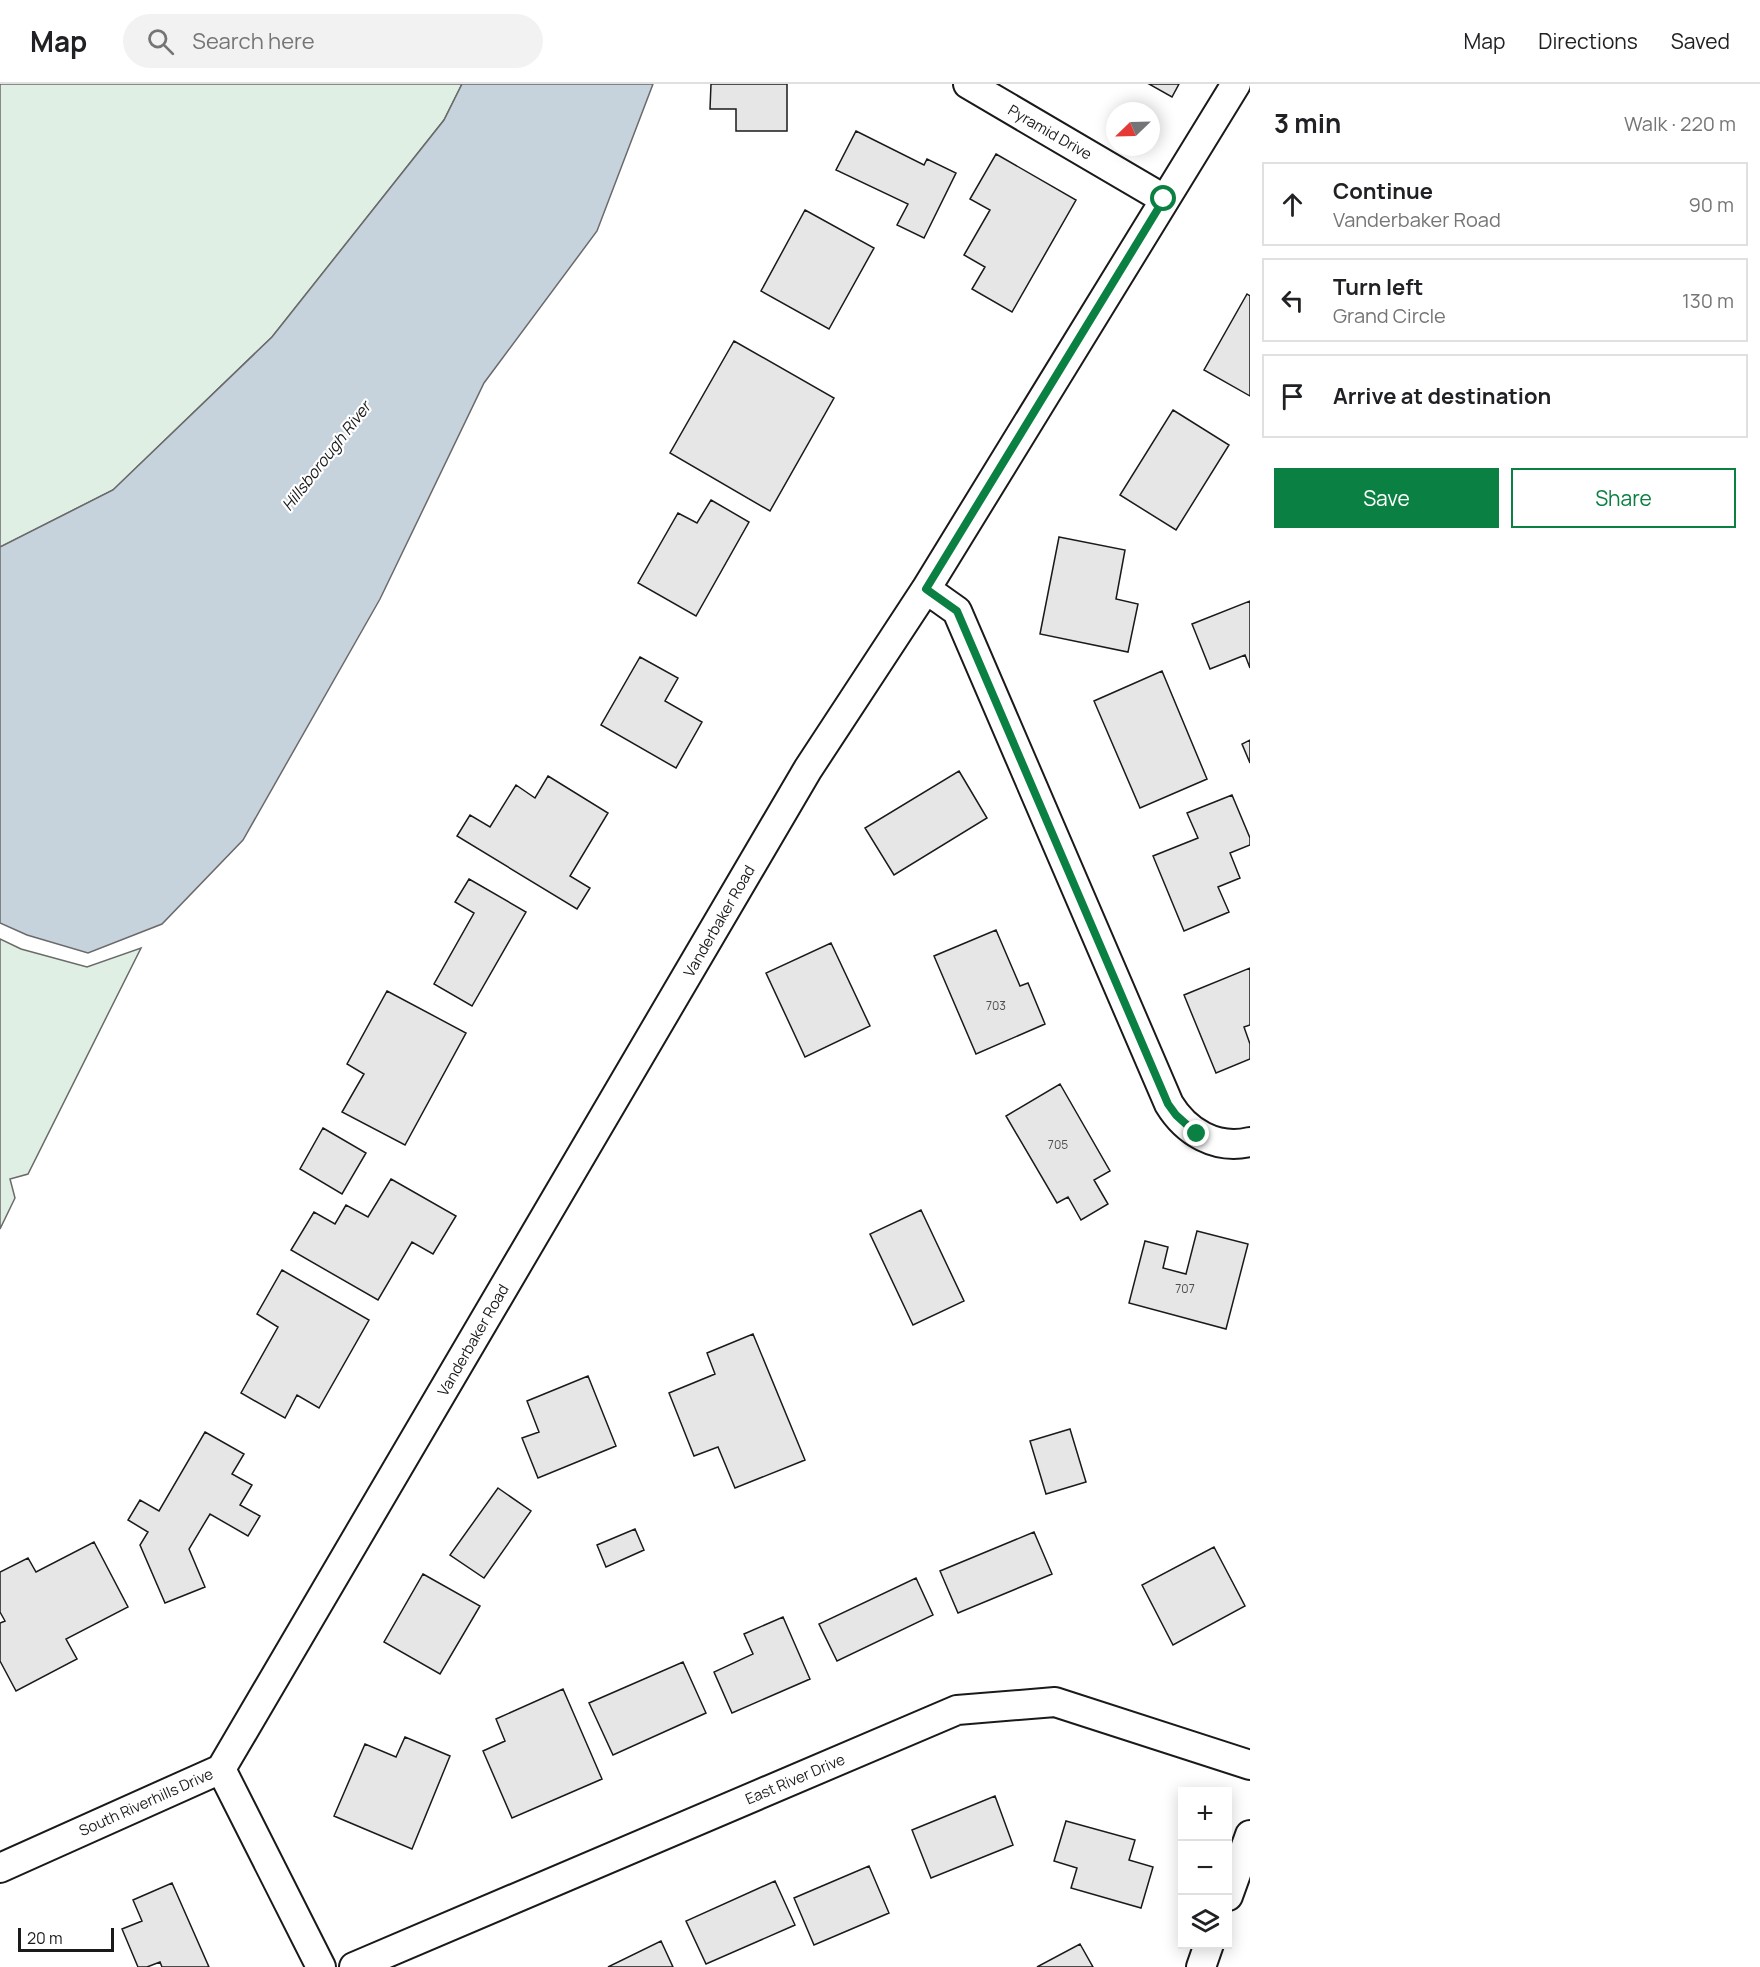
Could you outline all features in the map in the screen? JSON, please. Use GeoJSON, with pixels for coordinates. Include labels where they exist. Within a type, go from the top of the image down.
{"type":"FeatureCollection","features":[{"type":"Feature","properties":{"kind":"street","name":"Pyramid Drive"},"geometry":{"type":"LineString","coordinates":[[968,84],[1164,199]]}},
{"type":"Feature","properties":{"kind":"street","name":"Vanderbaker Road"},"geometry":{"type":"LineString","coordinates":[[221,1769],[808,770],[926,589],[1236,84]]}},
{"type":"Feature","properties":{"kind":"street"},"geometry":{"type":"LineString","coordinates":[[926,589],[957,611],[1168,1104],[1176,1115],[1197,1134],[1227,1144],[1250,1142]]}},
{"type":"Feature","properties":{"kind":"street","name":"East River Drive"},"geometry":{"type":"LineString","coordinates":[[354,1967],[957,1710],[1055,1702],[1250,1765]]}},
{"type":"Feature","properties":{"kind":"street","name":"South Riverhills Drive"},"geometry":{"type":"LineString","coordinates":[[0,1868],[221,1769],[321,1967]]}},
{"type":"Feature","properties":{"kind":"street"},"geometry":{"type":"LineString","coordinates":[[1227,1895],[1250,1835]]}},
{"type":"Feature","properties":{"kind":"street"},"geometry":{"type":"LineString","coordinates":[[1201,1967],[1207,1949]]}},
{"type":"Feature","properties":{"kind":"green space"},"geometry":{"type":"Polygon","coordinates":[[[0,84],[462,84],[444,120],[272,337],[113,490],[0,547],[0,84]]]}},
{"type":"Feature","properties":{"kind":"green space"},"geometry":{"type":"Polygon","coordinates":[[[0,939],[21,949],[87,967],[141,948],[28,1174],[10,1179],[15,1198],[0,1229],[0,939]]]}},
{"type":"Feature","properties":{"kind":"water","name":"Hillsborough River"},"geometry":{"type":"Polygon","coordinates":[[[462,84],[653,84],[597,231],[484,383],[380,599],[243,840],[162,924],[88,953],[27,935],[0,923],[0,547],[113,490],[272,337],[444,120],[462,84]]]}},
{"type":"Feature","properties":{"kind":"building"},"geometry":{"type":"Polygon","coordinates":[[[711,84],[787,84],[787,131],[736,131],[736,109],[710,109],[711,84]]]}},
{"type":"Feature","properties":{"kind":"building"},"geometry":{"type":"Polygon","coordinates":[[[1149,84],[1179,84],[1172,97],[1149,84]]]}},
{"type":"Feature","properties":{"kind":"building"},"geometry":{"type":"Polygon","coordinates":[[[856,131],[924,165],[927,159],[956,173],[924,238],[897,225],[908,204],[836,170],[856,131]]]}},
{"type":"Feature","properties":{"kind":"building"},"geometry":{"type":"Polygon","coordinates":[[[996,154],[1076,200],[1012,312],[972,289],[985,267],[964,255],[990,210],[970,199],[996,154]]]}},
{"type":"Feature","properties":{"kind":"building"},"geometry":{"type":"Polygon","coordinates":[[[805,210],[874,248],[829,329],[761,291],[805,210]]]}},
{"type":"Feature","properties":{"kind":"building"},"geometry":{"type":"Polygon","coordinates":[[[1247,294],[1250,296],[1250,396],[1204,370],[1247,294]]]}},
{"type":"Feature","properties":{"kind":"building"},"geometry":{"type":"Polygon","coordinates":[[[734,341],[834,398],[770,511],[670,453],[734,341]]]}},
{"type":"Feature","properties":{"kind":"building"},"geometry":{"type":"Polygon","coordinates":[[[1173,410],[1229,445],[1176,530],[1120,495],[1173,410]]]}},
{"type":"Feature","properties":{"kind":"building"},"geometry":{"type":"Polygon","coordinates":[[[711,500],[749,522],[696,616],[638,583],[678,513],[697,523],[711,500]]]}},
{"type":"Feature","properties":{"kind":"building"},"geometry":{"type":"Polygon","coordinates":[[[1059,537],[1125,550],[1116,599],[1138,604],[1128,652],[1040,634],[1059,537]]]}},
{"type":"Feature","properties":{"kind":"building"},"geometry":{"type":"Polygon","coordinates":[[[1250,601],[1250,668],[1245,655],[1210,669],[1192,624],[1250,601]]]}},
{"type":"Feature","properties":{"kind":"building"},"geometry":{"type":"Polygon","coordinates":[[[640,657],[678,678],[665,701],[702,722],[676,768],[601,725],[640,657]]]}},
{"type":"Feature","properties":{"kind":"building"},"geometry":{"type":"Polygon","coordinates":[[[1162,671],[1207,779],[1140,808],[1094,701],[1162,671]]]}},
{"type":"Feature","properties":{"kind":"building"},"geometry":{"type":"Polygon","coordinates":[[[1250,740],[1250,763],[1242,744],[1250,740]]]}},
{"type":"Feature","properties":{"kind":"building"},"geometry":{"type":"Polygon","coordinates":[[[959,771],[987,818],[894,875],[865,828],[959,771]]]}},
{"type":"Feature","properties":{"kind":"building"},"geometry":{"type":"Polygon","coordinates":[[[548,776],[608,813],[570,876],[590,888],[577,909],[457,836],[470,815],[490,827],[516,785],[535,798],[548,776]]]}},
{"type":"Feature","properties":{"kind":"building"},"geometry":{"type":"Polygon","coordinates":[[[1232,795],[1250,838],[1250,845],[1230,853],[1240,878],[1218,887],[1229,912],[1184,931],[1153,856],[1198,838],[1187,813],[1232,795]]]}},
{"type":"Feature","properties":{"kind":"building"},"geometry":{"type":"Polygon","coordinates":[[[469,879],[526,912],[472,1006],[434,984],[474,913],[455,902],[469,879]]]}},
{"type":"Feature","properties":{"kind":"building"},"geometry":{"type":"Polygon","coordinates":[[[996,930],[1020,986],[1028,983],[1045,1024],[976,1054],[934,956],[996,930]]]}},
{"type":"Feature","properties":{"kind":"building"},"geometry":{"type":"Polygon","coordinates":[[[831,943],[870,1026],[805,1057],[766,973],[831,943]]]}},
{"type":"Feature","properties":{"kind":"building"},"geometry":{"type":"Polygon","coordinates":[[[1250,968],[1250,1025],[1244,1027],[1250,1044],[1250,1059],[1216,1073],[1184,995],[1250,968]]]}},
{"type":"Feature","properties":{"kind":"building"},"geometry":{"type":"Polygon","coordinates":[[[387,991],[466,1033],[405,1145],[342,1112],[364,1074],[347,1064],[387,991]]]}},
{"type":"Feature","properties":{"kind":"building"},"geometry":{"type":"Polygon","coordinates":[[[1060,1084],[1110,1171],[1094,1180],[1108,1204],[1081,1220],[1068,1197],[1057,1203],[1006,1116],[1060,1084]]]}},
{"type":"Feature","properties":{"kind":"building"},"geometry":{"type":"Polygon","coordinates":[[[323,1128],[366,1153],[342,1194],[300,1169],[323,1128]]]}},
{"type":"Feature","properties":{"kind":"building"},"geometry":{"type":"Polygon","coordinates":[[[391,1179],[456,1216],[433,1254],[412,1242],[378,1300],[291,1250],[314,1212],[335,1224],[346,1205],[368,1217],[391,1179]]]}},
{"type":"Feature","properties":{"kind":"building"},"geometry":{"type":"Polygon","coordinates":[[[921,1210],[964,1301],[913,1325],[870,1234],[921,1210]]]}},
{"type":"Feature","properties":{"kind":"building"},"geometry":{"type":"Polygon","coordinates":[[[1197,1231],[1248,1244],[1226,1329],[1129,1303],[1145,1241],[1168,1247],[1163,1268],[1186,1274],[1197,1231]]]}},
{"type":"Feature","properties":{"kind":"building"},"geometry":{"type":"Polygon","coordinates":[[[282,1270],[369,1320],[319,1408],[297,1395],[285,1418],[241,1393],[278,1327],[257,1314],[282,1270]]]}},
{"type":"Feature","properties":{"kind":"building"},"geometry":{"type":"Polygon","coordinates":[[[753,1334],[805,1460],[735,1488],[718,1447],[694,1456],[669,1393],[715,1374],[707,1353],[753,1334]]]}},
{"type":"Feature","properties":{"kind":"building"},"geometry":{"type":"Polygon","coordinates":[[[588,1376],[616,1446],[538,1478],[522,1438],[539,1432],[527,1401],[588,1376]]]}},
{"type":"Feature","properties":{"kind":"building"},"geometry":{"type":"Polygon","coordinates":[[[1070,1429],[1086,1482],[1046,1494],[1030,1441],[1070,1429]]]}},
{"type":"Feature","properties":{"kind":"building"},"geometry":{"type":"Polygon","coordinates":[[[205,1432],[244,1454],[232,1474],[252,1485],[240,1505],[260,1516],[248,1536],[210,1514],[189,1549],[205,1587],[165,1603],[140,1545],[148,1532],[128,1520],[140,1500],[159,1511],[205,1432]]]}},
{"type":"Feature","properties":{"kind":"building"},"geometry":{"type":"Polygon","coordinates":[[[498,1488],[531,1511],[484,1578],[450,1555],[498,1488]]]}},
{"type":"Feature","properties":{"kind":"building"},"geometry":{"type":"Polygon","coordinates":[[[635,1529],[644,1550],[606,1567],[597,1545],[635,1529]]]}},
{"type":"Feature","properties":{"kind":"building"},"geometry":{"type":"Polygon","coordinates":[[[1034,1532],[1052,1574],[958,1613],[940,1571],[1034,1532]]]}},
{"type":"Feature","properties":{"kind":"building"},"geometry":{"type":"Polygon","coordinates":[[[94,1542],[128,1607],[66,1639],[77,1659],[16,1691],[0,1661],[0,1623],[5,1621],[0,1612],[0,1572],[28,1558],[36,1572],[94,1542]]]}},
{"type":"Feature","properties":{"kind":"building"},"geometry":{"type":"Polygon","coordinates":[[[1214,1547],[1245,1606],[1173,1645],[1142,1585],[1214,1547]]]}},
{"type":"Feature","properties":{"kind":"building"},"geometry":{"type":"Polygon","coordinates":[[[423,1574],[480,1606],[440,1674],[384,1642],[423,1574]]]}},
{"type":"Feature","properties":{"kind":"building"},"geometry":{"type":"Polygon","coordinates":[[[916,1578],[933,1615],[837,1661],[819,1624],[916,1578]]]}},
{"type":"Feature","properties":{"kind":"building"},"geometry":{"type":"Polygon","coordinates":[[[783,1617],[810,1679],[732,1713],[714,1672],[753,1654],[744,1634],[783,1617]]]}},
{"type":"Feature","properties":{"kind":"building"},"geometry":{"type":"Polygon","coordinates":[[[683,1662],[706,1713],[613,1755],[589,1703],[683,1662]]]}},
{"type":"Feature","properties":{"kind":"building"},"geometry":{"type":"Polygon","coordinates":[[[563,1689],[602,1779],[512,1818],[483,1751],[505,1741],[496,1719],[563,1689]]]}},
{"type":"Feature","properties":{"kind":"building"},"geometry":{"type":"Polygon","coordinates":[[[405,1737],[450,1756],[412,1849],[334,1816],[365,1744],[396,1757],[405,1737]]]}},
{"type":"Feature","properties":{"kind":"building"},"geometry":{"type":"Polygon","coordinates":[[[995,1796],[1013,1845],[931,1878],[912,1830],[995,1796]]]}},
{"type":"Feature","properties":{"kind":"building"},"geometry":{"type":"Polygon","coordinates":[[[1066,1821],[1135,1840],[1129,1860],[1153,1867],[1141,1908],[1071,1888],[1077,1868],[1054,1861],[1066,1821]]]}},
{"type":"Feature","properties":{"kind":"building"},"geometry":{"type":"Polygon","coordinates":[[[869,1866],[889,1913],[814,1945],[794,1898],[869,1866]]]}},
{"type":"Feature","properties":{"kind":"building"},"geometry":{"type":"Polygon","coordinates":[[[775,1881],[795,1925],[706,1964],[686,1921],[775,1881]]]}},
{"type":"Feature","properties":{"kind":"building"},"geometry":{"type":"Polygon","coordinates":[[[172,1883],[209,1967],[162,1967],[160,1962],[147,1967],[138,1967],[122,1929],[142,1921],[133,1900],[172,1883]]]}},
{"type":"Feature","properties":{"kind":"building"},"geometry":{"type":"Polygon","coordinates":[[[661,1941],[673,1967],[608,1967],[661,1941]]]}},
{"type":"Feature","properties":{"kind":"building"},"geometry":{"type":"Polygon","coordinates":[[[1080,1944],[1093,1967],[1037,1967],[1080,1944]]]}},
{"type":"Feature","properties":{"kind":"route"},"geometry":{"type":"LineString","coordinates":[[1164,199],[926,589],[957,611],[1168,1104],[1176,1115],[1197,1134]]}}]}
